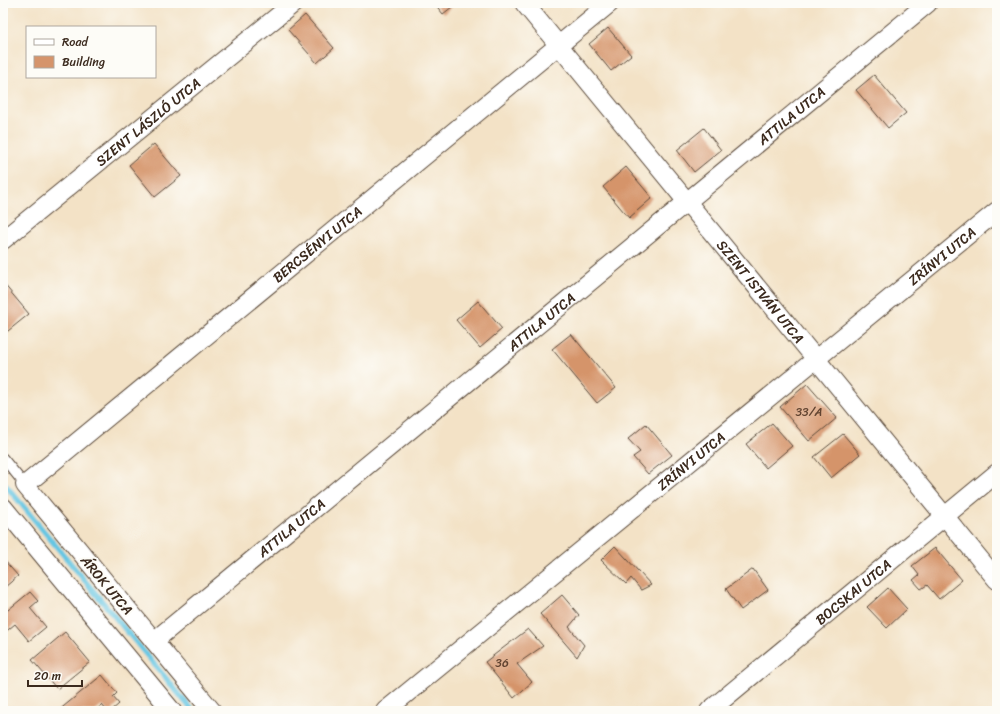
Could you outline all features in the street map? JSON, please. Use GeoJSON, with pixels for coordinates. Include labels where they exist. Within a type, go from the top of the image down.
{"type":"FeatureCollection","features":[{"type":"Feature","properties":{"kind":"street","name":"SZENT LÁSZLÓ UTCA"},"geometry":{"type":"LineString","coordinates":[[3,240],[294,3]]}},
{"type":"Feature","properties":{"kind":"street","name":"SZENT ISTVÁN UTCA"},"geometry":{"type":"LineString","coordinates":[[524,3],[686,203],[997,580]]}},
{"type":"Feature","properties":{"kind":"street","name":"BERCSÉNYI UTCA"},"geometry":{"type":"LineString","coordinates":[[25,485],[610,3]]}},
{"type":"Feature","properties":{"kind":"street","name":"ATTILA UTCA"},"geometry":{"type":"LineString","coordinates":[[154,641],[928,3]]}},
{"type":"Feature","properties":{"kind":"street","name":"ZRÍNYI UTCA"},"geometry":{"type":"LineString","coordinates":[[385,711],[997,211]]}},
{"type":"Feature","properties":{"kind":"street","name":"BOCSKAI UTCA"},"geometry":{"type":"LineString","coordinates":[[709,711],[997,473]]}},
{"type":"Feature","properties":{"kind":"street","name":"ÁROK UTCA"},"geometry":{"type":"LineString","coordinates":[[25,485],[212,711]]}},
{"type":"Feature","properties":{"kind":"street"},"geometry":{"type":"LineString","coordinates":[[3,507],[172,711]]}},
{"type":"Feature","properties":{"kind":"lane","name":"ÁROK UTCA"},"geometry":{"type":"LineString","coordinates":[[3,458],[25,485]]}},
{"type":"Feature","properties":{"kind":"building"},"geometry":{"type":"Polygon","coordinates":[[[434,3],[457,3],[443,14],[434,3]]]}},
{"type":"Feature","properties":{"kind":"building"},"geometry":{"type":"Polygon","coordinates":[[[305,15],[334,48],[317,63],[288,30],[305,15]]]}},
{"type":"Feature","properties":{"kind":"building"},"geometry":{"type":"Polygon","coordinates":[[[608,28],[631,55],[611,71],[589,44],[608,28]]]}},
{"type":"Feature","properties":{"kind":"building"},"geometry":{"type":"Polygon","coordinates":[[[874,75],[906,113],[888,128],[856,90],[874,75]]]}},
{"type":"Feature","properties":{"kind":"building"},"geometry":{"type":"Polygon","coordinates":[[[704,128],[721,150],[694,172],[677,150],[704,128]]]}},
{"type":"Feature","properties":{"kind":"building"},"geometry":{"type":"Polygon","coordinates":[[[154,144],[181,176],[155,197],[129,165],[154,144]]]}},
{"type":"Feature","properties":{"kind":"building"},"geometry":{"type":"Polygon","coordinates":[[[626,167],[652,198],[629,218],[603,187],[626,167]]]}},
{"type":"Feature","properties":{"kind":"building"},"geometry":{"type":"Polygon","coordinates":[[[3,283],[29,314],[3,335],[3,283]]]}},
{"type":"Feature","properties":{"kind":"building"},"geometry":{"type":"Polygon","coordinates":[[[478,301],[502,329],[480,348],[456,320],[478,301]]]}},
{"type":"Feature","properties":{"kind":"building"},"geometry":{"type":"Polygon","coordinates":[[[571,334],[616,388],[597,403],[552,349],[571,334]]]}},
{"type":"Feature","properties":{"kind":"building"},"geometry":{"type":"Polygon","coordinates":[[[807,384],[837,418],[809,441],[780,407],[807,384]]]}},
{"type":"Feature","properties":{"kind":"building"},"geometry":{"type":"Polygon","coordinates":[[[772,423],[792,446],[766,468],[746,444],[772,423]]]}},
{"type":"Feature","properties":{"kind":"building"},"geometry":{"type":"Polygon","coordinates":[[[646,424],[672,455],[648,474],[633,457],[640,452],[628,439],[646,424]]]}},
{"type":"Feature","properties":{"kind":"building"},"geometry":{"type":"Polygon","coordinates":[[[843,434],[860,454],[831,478],[814,457],[843,434]]]}},
{"type":"Feature","properties":{"kind":"building"},"geometry":{"type":"Polygon","coordinates":[[[615,546],[651,585],[641,590],[631,578],[626,584],[601,560],[615,546]]]}},
{"type":"Feature","properties":{"kind":"building"},"geometry":{"type":"Polygon","coordinates":[[[935,548],[962,580],[939,599],[927,585],[921,589],[913,580],[919,575],[912,566],[935,548]]]}},
{"type":"Feature","properties":{"kind":"building"},"geometry":{"type":"Polygon","coordinates":[[[3,559],[18,576],[5,587],[3,585],[3,559]]]}},
{"type":"Feature","properties":{"kind":"building"},"geometry":{"type":"Polygon","coordinates":[[[753,569],[768,590],[741,610],[726,589],[753,569]]]}},
{"type":"Feature","properties":{"kind":"building"},"geometry":{"type":"Polygon","coordinates":[[[888,588],[907,609],[887,628],[867,607],[888,588]]]}},
{"type":"Feature","properties":{"kind":"building"},"geometry":{"type":"Polygon","coordinates":[[[30,592],[38,601],[30,608],[46,627],[29,641],[15,624],[3,634],[3,614],[30,592]]]}},
{"type":"Feature","properties":{"kind":"building"},"geometry":{"type":"Polygon","coordinates":[[[562,595],[579,615],[569,627],[584,645],[577,657],[540,614],[562,595]]]}},
{"type":"Feature","properties":{"kind":"building"},"geometry":{"type":"Polygon","coordinates":[[[528,629],[543,646],[517,664],[532,682],[514,698],[485,662],[528,629]]]}},
{"type":"Feature","properties":{"kind":"building"},"geometry":{"type":"Polygon","coordinates":[[[65,632],[90,662],[57,689],[32,660],[65,632]]]}},
{"type":"Feature","properties":{"kind":"building"},"geometry":{"type":"Polygon","coordinates":[[[102,675],[117,693],[113,697],[119,704],[111,711],[107,711],[102,705],[95,711],[58,711],[102,675]]]}},
{"type":"Feature","properties":{"kind":"waterway"},"geometry":{"type":"LineString","coordinates":[[3,482],[193,711]]}}]}
